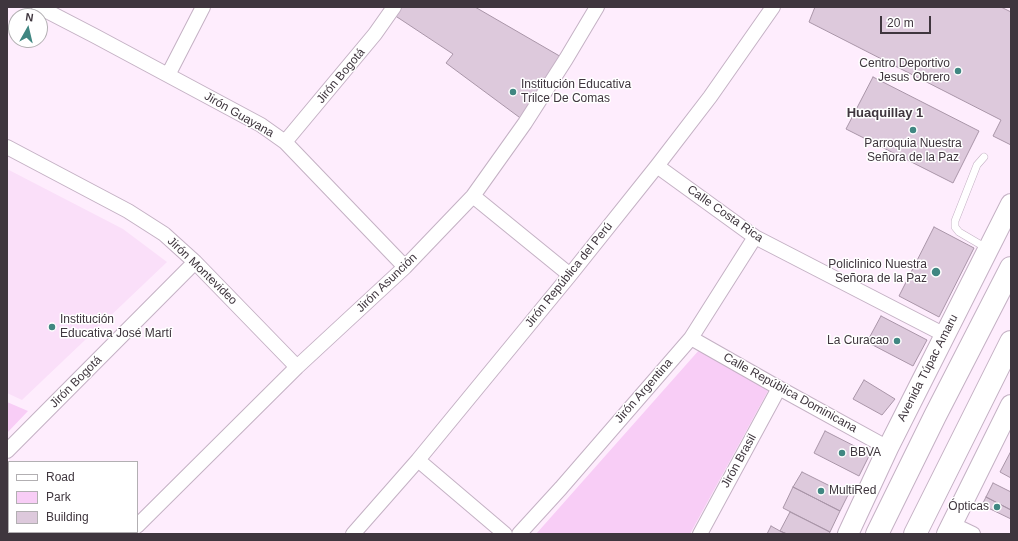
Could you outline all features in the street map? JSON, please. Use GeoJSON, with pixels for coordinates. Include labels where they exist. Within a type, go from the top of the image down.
{"type":"FeatureCollection","features":[{"type":"Feature","properties":{"kind":"highway"},"geometry":{"type":"LineString","coordinates":[[877,534],[935,416],[1011,268]]}},
{"type":"Feature","properties":{"kind":"highway"},"geometry":{"type":"LineString","coordinates":[[915,534],[1011,342]]}},
{"type":"Feature","properties":{"kind":"highway"},"geometry":{"type":"LineString","coordinates":[[861,534],[920,427],[935,416]]}},
{"type":"Feature","properties":{"kind":"main road","name":"Avenida Túpac Amaru"},"geometry":{"type":"LineString","coordinates":[[848,534],[888,448],[1011,204]]}},
{"type":"Feature","properties":{"kind":"main road"},"geometry":{"type":"LineString","coordinates":[[950,529],[1011,405]]}},
{"type":"Feature","properties":{"kind":"street","name":"Jirón Guayana"},"geometry":{"type":"LineString","coordinates":[[39,7],[261,125],[285,142],[405,268]]}},
{"type":"Feature","properties":{"kind":"street"},"geometry":{"type":"LineString","coordinates":[[168,75],[203,7]]}},
{"type":"Feature","properties":{"kind":"street","name":"Jirón Bogotá"},"geometry":{"type":"LineString","coordinates":[[285,142],[375,34],[394,7]]}},
{"type":"Feature","properties":{"kind":"street","name":"Jirón Asunción"},"geometry":{"type":"LineString","coordinates":[[138,525],[297,367],[405,268],[474,196],[525,123],[566,59],[596,7]]}},
{"type":"Feature","properties":{"kind":"street","name":"Jirón República del Perú"},"geometry":{"type":"LineString","coordinates":[[353,534],[418,460],[570,275],[657,166],[710,97],[773,7]]}},
{"type":"Feature","properties":{"kind":"street","name":"Jirón Montevideo"},"geometry":{"type":"LineString","coordinates":[[7,147],[128,211],[164,234],[196,262],[297,367]]}},
{"type":"Feature","properties":{"kind":"street","name":"Calle Costa Rica"},"geometry":{"type":"LineString","coordinates":[[657,166],[755,237],[945,335]]}},
{"type":"Feature","properties":{"kind":"street"},"geometry":{"type":"LineString","coordinates":[[474,196],[570,275]]}},
{"type":"Feature","properties":{"kind":"street","name":"Jirón Argentina"},"geometry":{"type":"LineString","coordinates":[[519,534],[561,488],[691,338],[755,237]]}},
{"type":"Feature","properties":{"kind":"street","name":"Jirón Bogotá"},"geometry":{"type":"LineString","coordinates":[[7,451],[196,262]]}},
{"type":"Feature","properties":{"kind":"street","name":"Calle República Dominicana"},"geometry":{"type":"LineString","coordinates":[[691,338],[888,448]]}},
{"type":"Feature","properties":{"kind":"street","name":"Jirón Brasil"},"geometry":{"type":"LineString","coordinates":[[700,534],[779,388]]}},
{"type":"Feature","properties":{"kind":"street"},"geometry":{"type":"LineString","coordinates":[[418,460],[505,534]]}},
{"type":"Feature","properties":{"kind":"street"},"geometry":{"type":"LineString","coordinates":[[950,529],[973,534]]}},
{"type":"Feature","properties":{"kind":"lane"},"geometry":{"type":"LineString","coordinates":[[984,157],[977,165],[955,227],[959,232],[988,250]]}},
{"type":"Feature","properties":{"kind":"shaded area","name":"Institución Educativa José Martí"},"geometry":{"type":"Polygon","coordinates":[[[7,169],[123,229],[167,262],[22,400],[7,393],[7,169]]]}},
{"type":"Feature","properties":{"kind":"green space"},"geometry":{"type":"Polygon","coordinates":[[[700,349],[768,391],[690,534],[536,534],[700,349]]]}},
{"type":"Feature","properties":{"kind":"green space"},"geometry":{"type":"Polygon","coordinates":[[[7,402],[28,411],[7,433],[7,402]]]}},
{"type":"Feature","properties":{"kind":"building","name":"Institución Educativa Trilce De Comas"},"geometry":{"type":"Polygon","coordinates":[[[396,7],[475,7],[563,58],[523,120],[446,63],[453,54],[391,13],[396,7]]]}},
{"type":"Feature","properties":{"kind":"building","name":"Centro Deportivo Jesus Obrero"},"geometry":{"type":"Polygon","coordinates":[[[815,7],[1001,7],[1011,12],[1011,145],[993,136],[1001,120],[809,22],[815,7]]]}},
{"type":"Feature","properties":{"kind":"building","name":"Parroquia Nuestra Señora de la Paz"},"geometry":{"type":"Polygon","coordinates":[[[873,77],[979,131],[953,183],[846,129],[873,77]]]}},
{"type":"Feature","properties":{"kind":"building","name":"Policlinico Nuestra Señora de la Paz"},"geometry":{"type":"Polygon","coordinates":[[[934,227],[974,248],[939,317],[899,296],[934,227]]]}},
{"type":"Feature","properties":{"kind":"building","name":"La Curacao"},"geometry":{"type":"Polygon","coordinates":[[[881,316],[927,340],[913,366],[867,342],[881,316]]]}},
{"type":"Feature","properties":{"kind":"building"},"geometry":{"type":"Polygon","coordinates":[[[864,380],[895,399],[882,415],[853,399],[864,380]]]}},
{"type":"Feature","properties":{"kind":"building","name":"BBVA"},"geometry":{"type":"Polygon","coordinates":[[[825,431],[870,454],[859,476],[814,453],[825,431]]]}},
{"type":"Feature","properties":{"kind":"building"},"geometry":{"type":"Polygon","coordinates":[[[1011,453],[1011,478],[1000,472],[1011,453]]]}},
{"type":"Feature","properties":{"kind":"building","name":"MultiRed"},"geometry":{"type":"Polygon","coordinates":[[[802,472],[848,495],[840,511],[793,487],[802,472]]]}},
{"type":"Feature","properties":{"kind":"building"},"geometry":{"type":"Polygon","coordinates":[[[993,483],[1011,492],[1011,510],[986,497],[993,483]]]}},
{"type":"Feature","properties":{"kind":"building"},"geometry":{"type":"Polygon","coordinates":[[[793,487],[840,511],[830,532],[783,508],[793,487]]]}},
{"type":"Feature","properties":{"kind":"building","name":"Ópticas"},"geometry":{"type":"Polygon","coordinates":[[[986,497],[1011,510],[1011,519],[982,505],[986,497]]]}},
{"type":"Feature","properties":{"kind":"building"},"geometry":{"type":"Polygon","coordinates":[[[790,512],[830,532],[829,534],[787,534],[780,531],[790,512]]]}},
{"type":"Feature","properties":{"kind":"building"},"geometry":{"type":"Polygon","coordinates":[[[771,526],[780,531],[787,534],[767,534],[771,526]]]}},
{"type":"Feature","properties":{"kind":"place","name":"Centro Deportivo Jesus Obrero"},"geometry":{"type":"Point","coordinates":[958,71]}},
{"type":"Feature","properties":{"kind":"place","name":"Institución Educativa Trilce De Comas"},"geometry":{"type":"Point","coordinates":[513,92]}},
{"type":"Feature","properties":{"kind":"place","name":"Parroquia Nuestra Señora de la Paz"},"geometry":{"type":"Point","coordinates":[913,130]}},
{"type":"Feature","properties":{"kind":"place","name":"Policlinico Nuestra Señora de la Paz"},"geometry":{"type":"Point","coordinates":[936,272]}},
{"type":"Feature","properties":{"kind":"place","name":"Institución Educativa José Martí"},"geometry":{"type":"Point","coordinates":[52,327]}},
{"type":"Feature","properties":{"kind":"place","name":"La Curacao"},"geometry":{"type":"Point","coordinates":[897,341]}},
{"type":"Feature","properties":{"kind":"place","name":"BBVA"},"geometry":{"type":"Point","coordinates":[842,453]}},
{"type":"Feature","properties":{"kind":"place","name":"MultiRed"},"geometry":{"type":"Point","coordinates":[821,491]}},
{"type":"Feature","properties":{"kind":"place","name":"Ópticas"},"geometry":{"type":"Point","coordinates":[997,507]}},
{"type":"Feature","properties":{"kind":"district","name":"Huaquillay 1"},"geometry":{"type":"Point","coordinates":[885,113]}}]}
